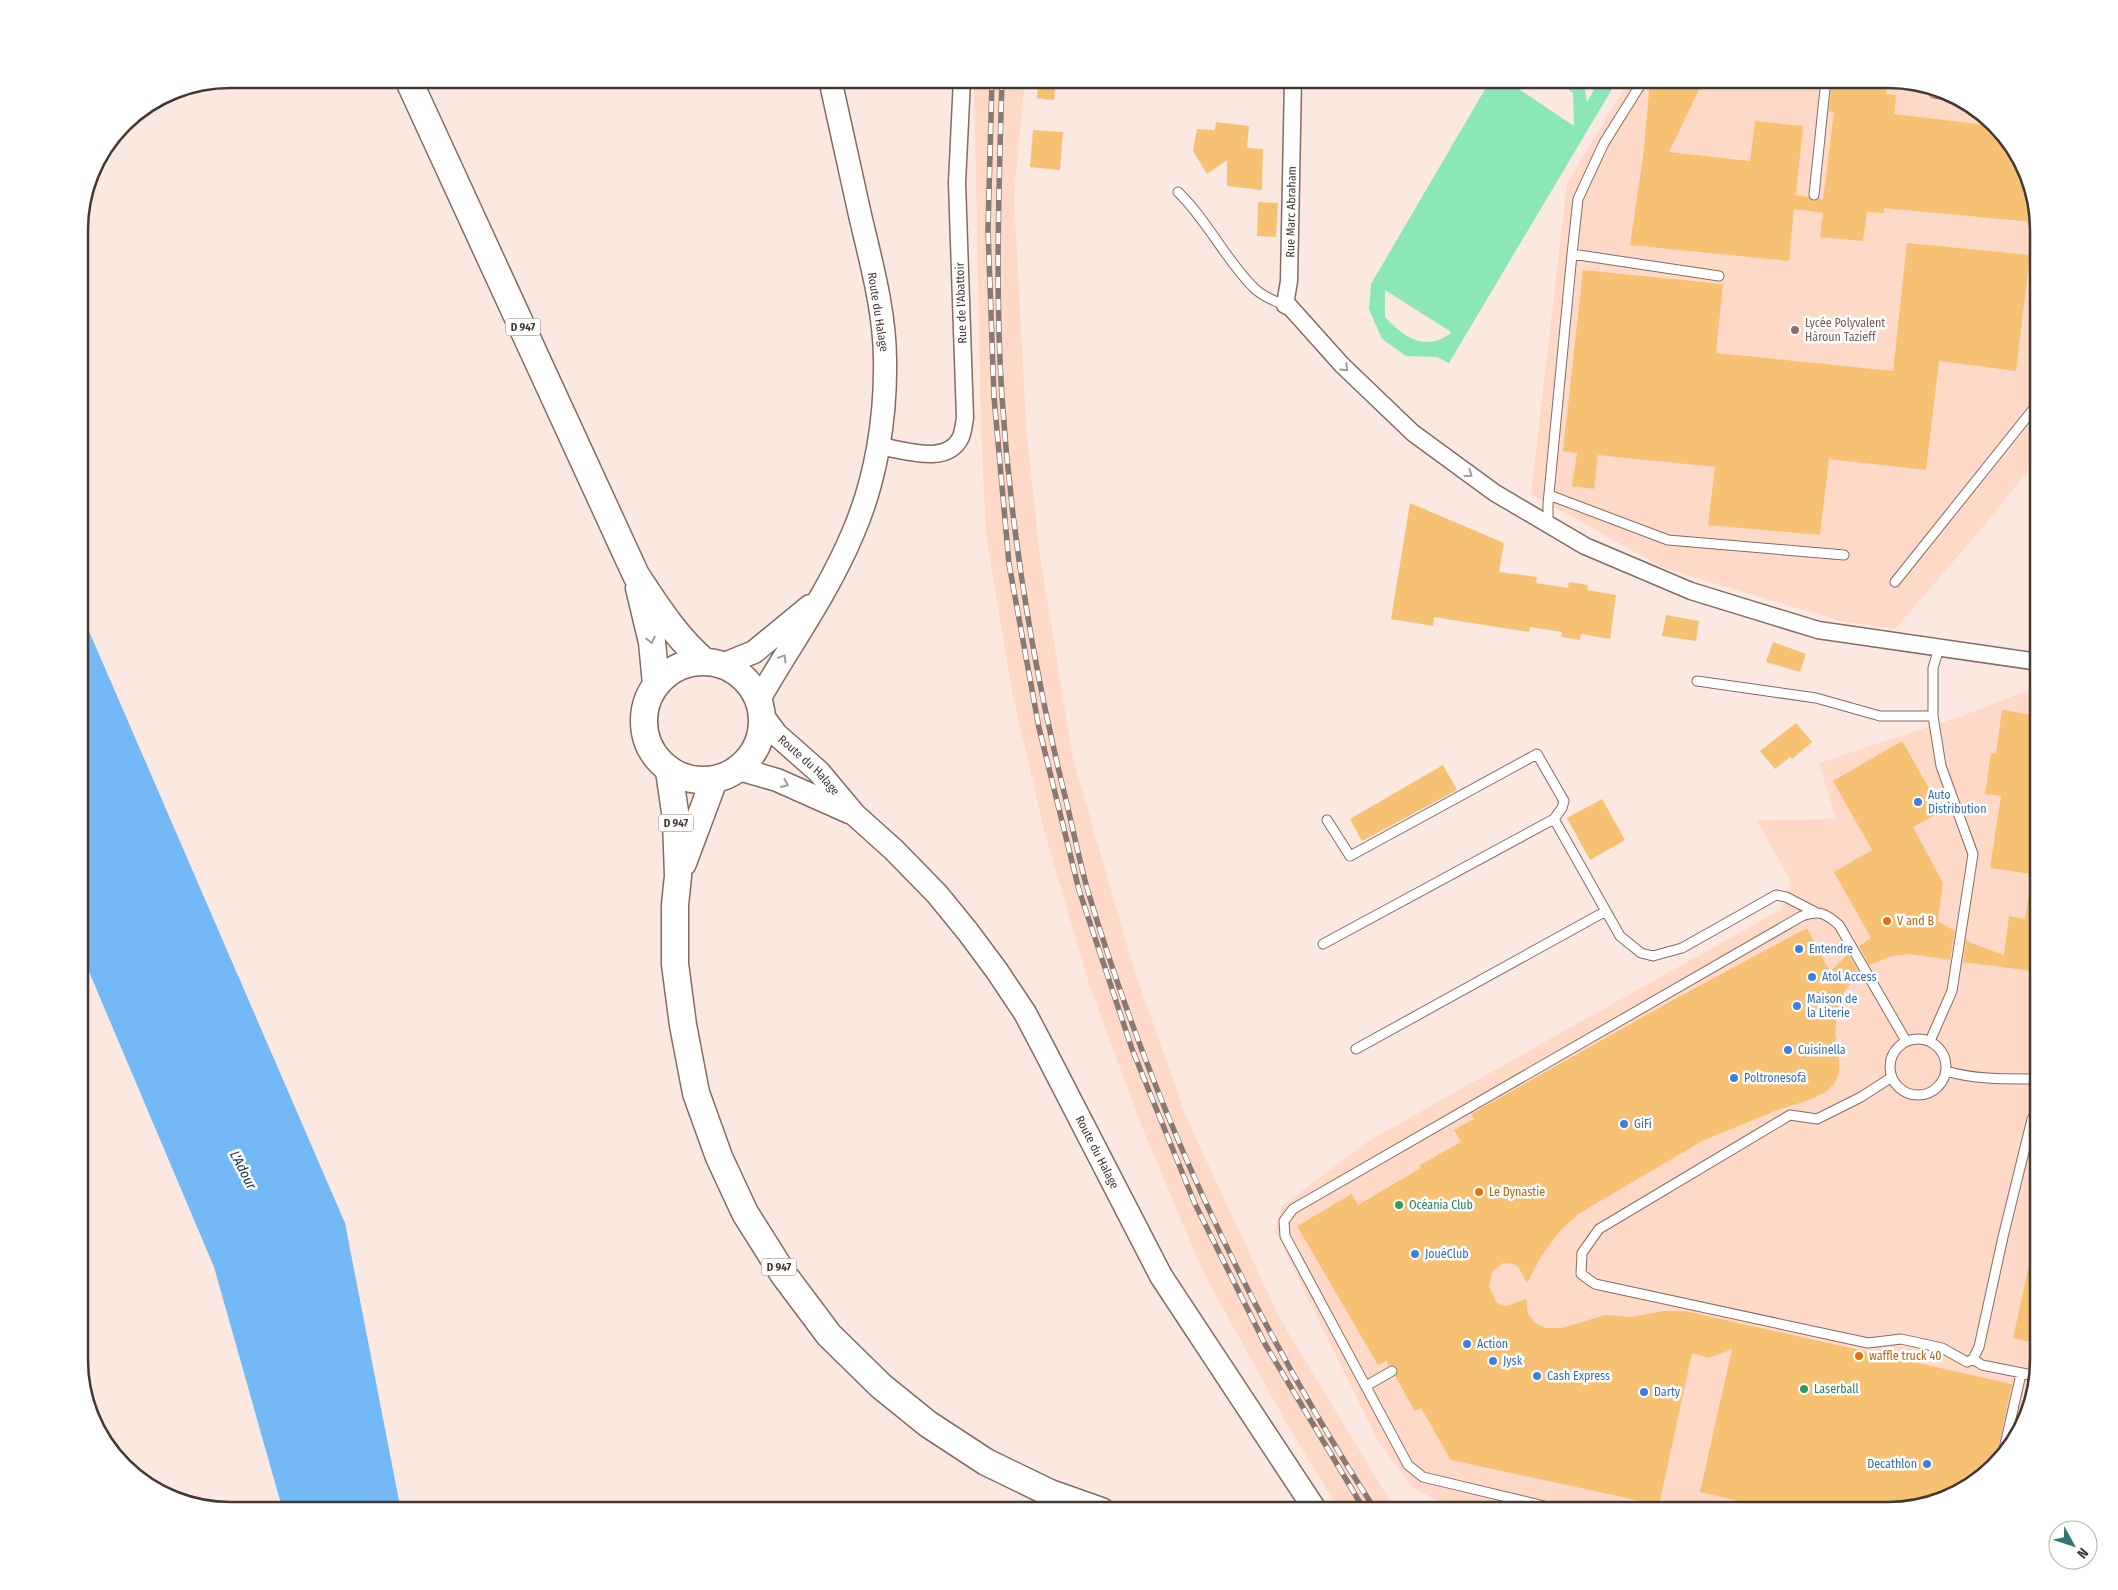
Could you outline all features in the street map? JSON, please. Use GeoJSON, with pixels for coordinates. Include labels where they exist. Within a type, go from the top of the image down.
{"type":"FeatureCollection","features":[{"type":"Feature","properties":{"kind":"main road","name":"D 947"},"geometry":{"type":"LineString","coordinates":[[412,87],[636,575],[686,646],[713,664]]}},
{"type":"Feature","properties":{"kind":"main road","name":"Route du Halage"},"geometry":{"type":"LineString","coordinates":[[832,87],[868,248],[883,329],[885,376],[878,446],[867,497],[853,533],[802,630],[785,653],[760,708],[776,734],[819,772],[855,815],[894,850],[937,894],[968,932],[1015,999],[1046,1053],[1161,1276],[1310,1502]]}},
{"type":"Feature","properties":{"kind":"main road","name":"D 947"},"geometry":{"type":"LineString","coordinates":[[636,575],[644,616],[652,642],[656,684]]}},
{"type":"Feature","properties":{"kind":"main road","name":"Route du Halage"},"geometry":{"type":"LineString","coordinates":[[713,664],[754,652],[820,597]]}},
{"type":"Feature","properties":{"kind":"main road"},"geometry":{"type":"LineString","coordinates":[[686,664],[713,664],[744,679],[760,708],[761,730],[757,745],[739,769],[714,780],[699,781],[683,778],[669,771],[657,760],[653,753],[644,731],[644,714],[648,698],[656,684],[670,672],[686,664]]}},
{"type":"Feature","properties":{"kind":"main road","name":"Route du Halage"},"geometry":{"type":"LineString","coordinates":[[739,769],[777,780],[855,815]]}},
{"type":"Feature","properties":{"kind":"main road","name":"D 947"},"geometry":{"type":"LineString","coordinates":[[669,771],[676,819],[678,876],[675,905],[675,964],[683,1025],[696,1093],[719,1157],[745,1213],[784,1275],[829,1335],[881,1386],[928,1424],[986,1462],[1050,1493],[1076,1502]]}},
{"type":"Feature","properties":{"kind":"main road","name":"D 947"},"geometry":{"type":"LineString","coordinates":[[678,876],[714,780]]}},
{"type":"Feature","properties":{"kind":"street","name":"Rue de l'Abattoir"},"geometry":{"type":"LineString","coordinates":[[878,446],[914,453],[934,454],[946,452],[960,438],[965,418],[957,183],[962,87]]}},
{"type":"Feature","properties":{"kind":"street","name":"Rue Marc Abraham"},"geometry":{"type":"LineString","coordinates":[[1286,305],[1289,280],[1293,87]]}},
{"type":"Feature","properties":{"kind":"street"},"geometry":{"type":"LineString","coordinates":[[1286,305],[1290,307],[1342,365],[1413,433],[1495,493],[1586,546],[1691,591],[1818,630],[2030,661]]}},
{"type":"Feature","properties":{"kind":"lane"},"geometry":{"type":"LineString","coordinates":[[1548,524],[1549,495],[1578,199],[1604,143],[1639,87]]}},
{"type":"Feature","properties":{"kind":"lane"},"geometry":{"type":"LineString","coordinates":[[1814,195],[1825,87]]}},
{"type":"Feature","properties":{"kind":"lane"},"geometry":{"type":"LineString","coordinates":[[1178,192],[1193,206],[1253,288],[1273,300],[1286,305]]}},
{"type":"Feature","properties":{"kind":"lane"},"geometry":{"type":"LineString","coordinates":[[1572,254],[1719,276]]}},
{"type":"Feature","properties":{"kind":"lane"},"geometry":{"type":"LineString","coordinates":[[1895,582],[2030,413]]}},
{"type":"Feature","properties":{"kind":"lane"},"geometry":{"type":"LineString","coordinates":[[1549,495],[1668,540],[1844,555]]}},
{"type":"Feature","properties":{"kind":"lane"},"geometry":{"type":"LineString","coordinates":[[1930,1041],[1952,991],[1973,854],[1941,766],[1933,716],[1933,668],[1939,648]]}},
{"type":"Feature","properties":{"kind":"lane"},"geometry":{"type":"LineString","coordinates":[[1697,681],[1816,698],[1880,716],[1933,716]]}},
{"type":"Feature","properties":{"kind":"lane"},"geometry":{"type":"LineString","coordinates":[[1323,944],[1554,819],[1562,808],[1564,801],[1537,754],[1350,856],[1327,820]]}},
{"type":"Feature","properties":{"kind":"lane"},"geometry":{"type":"LineString","coordinates":[[1554,819],[1625,941],[1641,953],[1652,956],[1682,948],[1776,895],[1786,897],[1815,912],[1828,915],[1839,924],[1906,1042]]}},
{"type":"Feature","properties":{"kind":"lane"},"geometry":{"type":"LineString","coordinates":[[1356,1049],[1606,911]]}},
{"type":"Feature","properties":{"kind":"lane"},"geometry":{"type":"LineString","coordinates":[[1527,1502],[1423,1477],[1408,1465],[1285,1236],[1284,1221],[1293,1208],[1794,920],[1815,912]]}},
{"type":"Feature","properties":{"kind":"lane"},"geometry":{"type":"LineString","coordinates":[[1922,1039],[1930,1041],[1938,1046],[1943,1054],[1946,1062],[1946,1071],[1938,1087],[1930,1093],[1912,1095],[1897,1085],[1892,1077],[1891,1061],[1899,1046],[1906,1042],[1922,1039]]}},
{"type":"Feature","properties":{"kind":"lane"},"geometry":{"type":"LineString","coordinates":[[1946,1071],[1959,1075],[1996,1079],[2030,1079]]}},
{"type":"Feature","properties":{"kind":"lane"},"geometry":{"type":"LineString","coordinates":[[1892,1077],[1861,1097],[1818,1118],[1790,1115],[1599,1229],[1582,1253],[1580,1274],[1595,1284],[1868,1343],[1901,1339],[1942,1348],[1967,1362],[1974,1359],[1979,1348],[2003,1237],[2030,1127]]}},
{"type":"Feature","properties":{"kind":"lane"},"geometry":{"type":"LineString","coordinates":[[1974,1359],[1982,1366],[2029,1375]]}},
{"type":"Feature","properties":{"kind":"lane"},"geometry":{"type":"LineString","coordinates":[[1366,1386],[1392,1370]]}},
{"type":"Feature","properties":{"kind":"lane"},"geometry":{"type":"LineString","coordinates":[[2006,1440],[2022,1374]]}},
{"type":"Feature","properties":{"kind":"shaded area"},"geometry":{"type":"Polygon","coordinates":[[[974,87],[1024,87],[1014,195],[1026,425],[1040,557],[1073,759],[1134,969],[1187,1119],[1280,1319],[1391,1502],[1335,1502],[1287,1424],[1204,1274],[1142,1127],[1090,987],[1045,834],[1012,692],[986,534],[981,428],[974,87]]]}},
{"type":"Feature","properties":{"kind":"shaded area","name":"Lycée Polyvalent Hàroun Tazieff"},"geometry":{"type":"Polygon","coordinates":[[[1625,87],[1889,87],[1917,90],[1952,102],[1968,111],[1989,129],[2007,150],[2023,184],[2029,211],[2030,468],[1978,533],[1895,629],[1840,621],[1664,568],[1531,494],[1567,183],[1625,87]]]}},
{"type":"Feature","properties":{"kind":"shaded area"},"geometry":{"type":"Polygon","coordinates":[[[2030,690],[2030,1361],[2028,1389],[2012,1432],[1989,1461],[1960,1484],[1934,1495],[1907,1501],[1440,1502],[1413,1488],[1378,1441],[1275,1231],[1282,1206],[1370,1140],[1781,911],[1791,881],[1756,820],[1836,819],[1819,763],[1962,716],[2030,690]]]}},
{"type":"Feature","properties":{"kind":"green space"},"geometry":{"type":"Polygon","coordinates":[[[1486,87],[1516,87],[1574,126],[1573,93],[1566,87],[1584,87],[1587,102],[1595,87],[1613,87],[1449,363],[1437,357],[1406,356],[1382,339],[1369,309],[1371,284],[1486,87]],[[1385,290],[1385,317],[1400,331],[1416,340],[1424,342],[1442,339],[1451,333],[1385,290]]]}},
{"type":"Feature","properties":{"kind":"water","name":"L'Adour"},"geometry":{"type":"Polygon","coordinates":[[[88,629],[345,1223],[399,1502],[280,1502],[214,1267],[88,969],[88,629]]]}},
{"type":"Feature","properties":{"kind":"building"},"geometry":{"type":"Polygon","coordinates":[[[1038,87],[1055,87],[1054,100],[1037,98],[1038,87]]]}},
{"type":"Feature","properties":{"kind":"building"},"geometry":{"type":"Polygon","coordinates":[[[1649,87],[1700,87],[1669,152],[1750,161],[1755,121],[1803,126],[1796,195],[1808,197],[1814,201],[1823,200],[1834,112],[1829,111],[1831,87],[1887,87],[1886,94],[1896,95],[1894,114],[1984,125],[1989,129],[2007,150],[2016,166],[2028,201],[2030,222],[1884,208],[1884,213],[1867,212],[1863,241],[1820,237],[1823,213],[1794,209],[1789,261],[1630,245],[1644,149],[1649,87]]]}},
{"type":"Feature","properties":{"kind":"building"},"geometry":{"type":"Polygon","coordinates":[[[1216,122],[1249,126],[1247,148],[1263,149],[1262,190],[1227,186],[1227,160],[1207,174],[1193,151],[1197,129],[1215,130],[1216,122]]]}},
{"type":"Feature","properties":{"kind":"building"},"geometry":{"type":"Polygon","coordinates":[[[1033,130],[1063,132],[1060,170],[1030,167],[1033,130]]]}},
{"type":"Feature","properties":{"kind":"building"},"geometry":{"type":"Polygon","coordinates":[[[1258,202],[1278,203],[1276,237],[1257,236],[1258,202]]]}},
{"type":"Feature","properties":{"kind":"building"},"geometry":{"type":"Polygon","coordinates":[[[1907,243],[2030,255],[2016,371],[1939,361],[1926,470],[1829,459],[1820,535],[1708,525],[1715,467],[1598,455],[1594,489],[1572,486],[1577,453],[1563,451],[1583,270],[1723,284],[1716,353],[1893,371],[1907,243]]]}},
{"type":"Feature","properties":{"kind":"building"},"geometry":{"type":"Polygon","coordinates":[[[1410,503],[1504,543],[1499,572],[1537,577],[1536,583],[1568,588],[1569,582],[1588,585],[1587,590],[1616,595],[1610,639],[1581,634],[1580,640],[1561,637],[1562,632],[1530,627],[1529,632],[1434,617],[1433,626],[1391,619],[1410,503]]]}},
{"type":"Feature","properties":{"kind":"building"},"geometry":{"type":"Polygon","coordinates":[[[1666,615],[1699,621],[1696,641],[1662,636],[1666,615]]]}},
{"type":"Feature","properties":{"kind":"building"},"geometry":{"type":"Polygon","coordinates":[[[1773,642],[1806,654],[1800,672],[1766,662],[1773,642]]]}},
{"type":"Feature","properties":{"kind":"building"},"geometry":{"type":"Polygon","coordinates":[[[2002,710],[2030,715],[2030,874],[1990,868],[2001,796],[1985,794],[1991,753],[1996,754],[2002,710]]]}},
{"type":"Feature","properties":{"kind":"building"},"geometry":{"type":"Polygon","coordinates":[[[1796,723],[1812,742],[1792,759],[1790,757],[1775,769],[1760,751],[1796,723]]]}},
{"type":"Feature","properties":{"kind":"building"},"geometry":{"type":"Polygon","coordinates":[[[1902,741],[1942,811],[1913,827],[1943,883],[1938,921],[1955,931],[1950,960],[1910,954],[1892,956],[1869,965],[1859,946],[1871,938],[1834,872],[1872,850],[1833,781],[1902,741]]]}},
{"type":"Feature","properties":{"kind":"building"},"geometry":{"type":"Polygon","coordinates":[[[1443,765],[1457,790],[1362,841],[1350,819],[1443,765]]]}},
{"type":"Feature","properties":{"kind":"building"},"geometry":{"type":"Polygon","coordinates":[[[1602,799],[1625,840],[1590,860],[1567,818],[1602,799]]]}},
{"type":"Feature","properties":{"kind":"building"},"geometry":{"type":"Polygon","coordinates":[[[2030,886],[2030,971],[1963,962],[1966,939],[1971,943],[2004,955],[2009,916],[2025,919],[2030,886]]]}},
{"type":"Feature","properties":{"kind":"building"},"geometry":{"type":"Polygon","coordinates":[[[1807,928],[1830,972],[1848,954],[1859,973],[1844,992],[1837,1014],[1835,1032],[1839,1073],[1834,1084],[1826,1092],[1704,1140],[1578,1214],[1559,1232],[1542,1255],[1527,1283],[1515,1264],[1503,1263],[1492,1272],[1489,1287],[1497,1303],[1506,1306],[1526,1299],[1528,1314],[1534,1322],[1545,1328],[1562,1328],[1605,1315],[1631,1317],[1664,1311],[1685,1311],[2012,1384],[1998,1451],[1989,1461],[1960,1484],[1917,1500],[1889,1502],[1742,1502],[1700,1492],[1732,1349],[1709,1358],[1692,1353],[1660,1502],[1645,1502],[1451,1460],[1421,1408],[1415,1411],[1395,1376],[1398,1371],[1397,1367],[1389,1366],[1386,1361],[1378,1365],[1297,1226],[1352,1194],[1358,1205],[1421,1168],[1420,1165],[1461,1142],[1454,1130],[1474,1119],[1471,1114],[1673,1000],[1807,928]]]}},
{"type":"Feature","properties":{"kind":"building"},"geometry":{"type":"Polygon","coordinates":[[[2030,1261],[2030,1342],[2013,1338],[2030,1261]]]}},
{"type":"Feature","properties":{"kind":"railway"},"geometry":{"type":"LineString","coordinates":[[992,87],[988,230],[994,397],[1009,564],[1039,728],[1079,890],[1132,1049],[1195,1204],[1265,1344],[1360,1502]]}},
{"type":"Feature","properties":{"kind":"railway"},"geometry":{"type":"LineString","coordinates":[[1002,87],[998,238],[999,318],[1002,397],[1011,498],[1025,600],[1043,700],[1084,877],[1113,970],[1142,1051],[1174,1131],[1209,1210],[1287,1364],[1370,1502]]}},
{"type":"Feature","properties":{"kind":"place","name":"Lycée Polyvalent Hàroun Tazieff"},"geometry":{"type":"Point","coordinates":[1795,330]}},
{"type":"Feature","properties":{"kind":"place","name":"Auto Distribution"},"geometry":{"type":"Point","coordinates":[1918,802]}},
{"type":"Feature","properties":{"kind":"place","name":"V and B"},"geometry":{"type":"Point","coordinates":[1887,921]}},
{"type":"Feature","properties":{"kind":"place","name":"Entendre"},"geometry":{"type":"Point","coordinates":[1799,949]}},
{"type":"Feature","properties":{"kind":"place","name":"Atol Access"},"geometry":{"type":"Point","coordinates":[1812,977]}},
{"type":"Feature","properties":{"kind":"place","name":"Maison de la Literie"},"geometry":{"type":"Point","coordinates":[1797,1006]}},
{"type":"Feature","properties":{"kind":"place","name":"Cuisinella"},"geometry":{"type":"Point","coordinates":[1788,1050]}},
{"type":"Feature","properties":{"kind":"place","name":"Poltronesofà"},"geometry":{"type":"Point","coordinates":[1734,1078]}},
{"type":"Feature","properties":{"kind":"place","name":"GiFi"},"geometry":{"type":"Point","coordinates":[1624,1124]}},
{"type":"Feature","properties":{"kind":"place","name":"Le Dynastie"},"geometry":{"type":"Point","coordinates":[1479,1192]}},
{"type":"Feature","properties":{"kind":"place","name":"Océania Club"},"geometry":{"type":"Point","coordinates":[1399,1205]}},
{"type":"Feature","properties":{"kind":"place","name":"JouéClub"},"geometry":{"type":"Point","coordinates":[1415,1254]}},
{"type":"Feature","properties":{"kind":"place","name":"Action"},"geometry":{"type":"Point","coordinates":[1467,1344]}},
{"type":"Feature","properties":{"kind":"place","name":"waffle truck 40"},"geometry":{"type":"Point","coordinates":[1859,1356]}},
{"type":"Feature","properties":{"kind":"place","name":"Jysk"},"geometry":{"type":"Point","coordinates":[1493,1361]}},
{"type":"Feature","properties":{"kind":"place","name":"Cash Express"},"geometry":{"type":"Point","coordinates":[1537,1376]}},
{"type":"Feature","properties":{"kind":"place","name":"Laserball"},"geometry":{"type":"Point","coordinates":[1804,1389]}},
{"type":"Feature","properties":{"kind":"place","name":"Darty"},"geometry":{"type":"Point","coordinates":[1644,1392]}},
{"type":"Feature","properties":{"kind":"place","name":"Decathlon"},"geometry":{"type":"Point","coordinates":[1927,1464]}}]}
